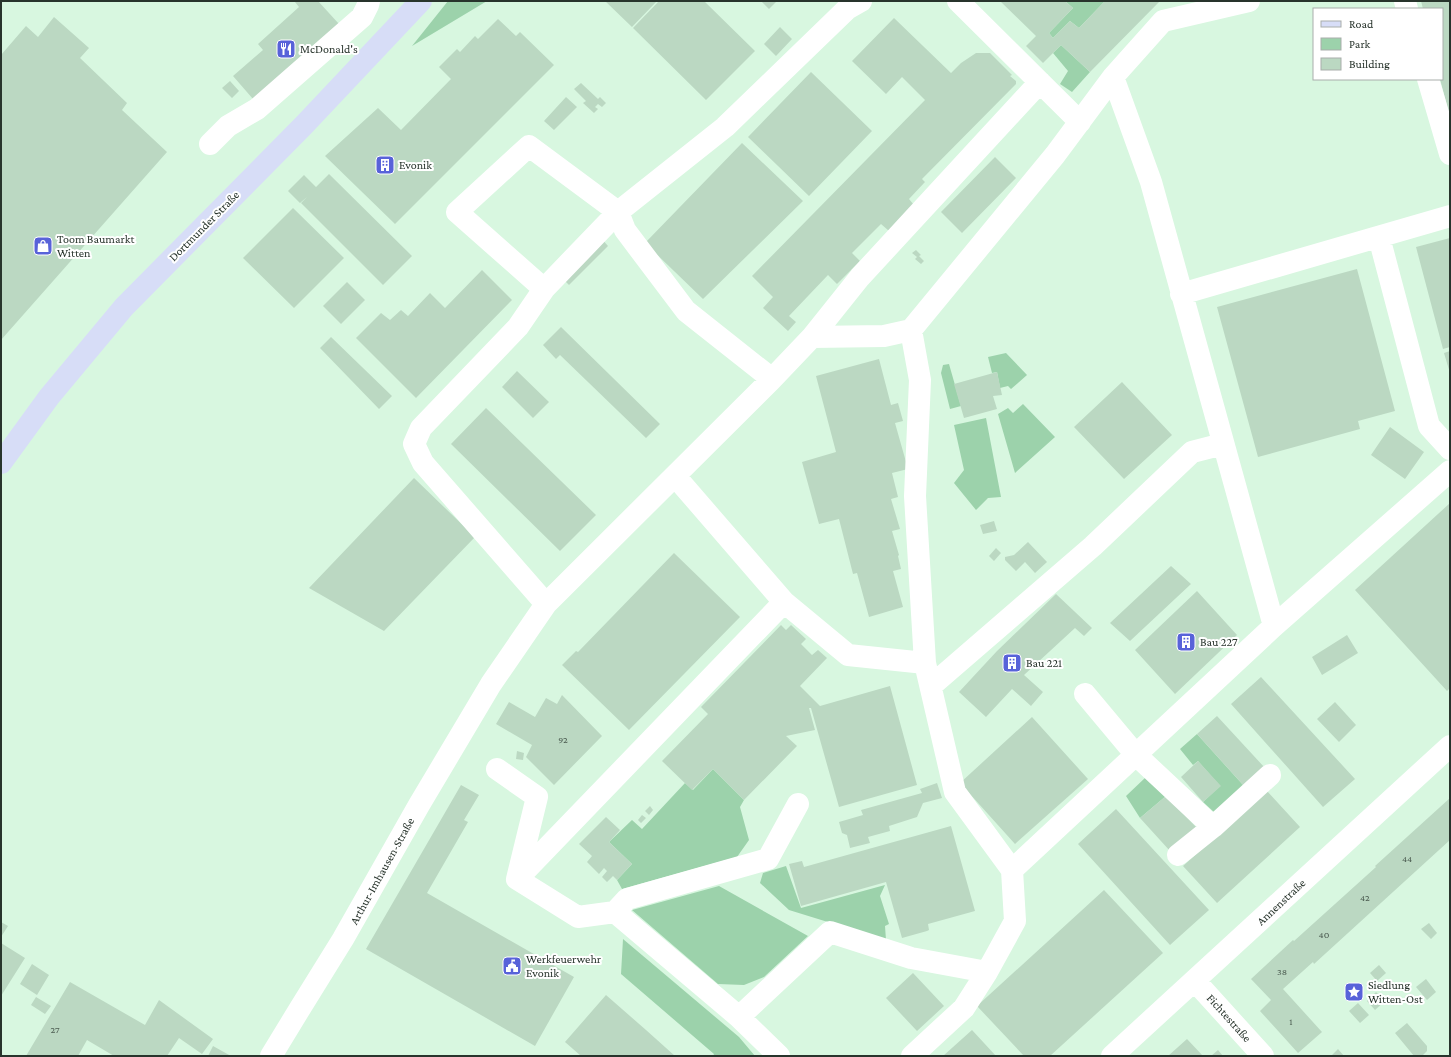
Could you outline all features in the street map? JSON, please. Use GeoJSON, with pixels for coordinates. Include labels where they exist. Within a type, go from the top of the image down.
{"type":"FeatureCollection","features":[{"type":"Feature","properties":{"kind":"main road","name":"Dortmunder Straße"},"geometry":{"type":"LineString","coordinates":[[1,463],[49,397],[124,307],[318,110],[420,1]]}},
{"type":"Feature","properties":{"kind":"street"},"geometry":{"type":"LineString","coordinates":[[210,144],[228,126],[257,109],[362,17],[369,1]]}},
{"type":"Feature","properties":{"kind":"street"},"geometry":{"type":"LineString","coordinates":[[546,604],[423,463],[414,444],[421,428],[518,327],[544,289],[618,212],[725,127],[847,9],[861,1]]}},
{"type":"Feature","properties":{"kind":"street"},"geometry":{"type":"LineString","coordinates":[[958,1],[1080,122]]}},
{"type":"Feature","properties":{"kind":"street"},"geometry":{"type":"LineString","coordinates":[[812,337],[884,336],[912,330],[1055,155],[1113,77],[1182,1]]}},
{"type":"Feature","properties":{"kind":"street"},"geometry":{"type":"LineString","coordinates":[[1163,21],[1249,1]]}},
{"type":"Feature","properties":{"kind":"street"},"geometry":{"type":"LineString","coordinates":[[1113,77],[1151,182],[1274,626]]}},
{"type":"Feature","properties":{"kind":"street"},"geometry":{"type":"LineString","coordinates":[[1428,80],[1450,154]]}},
{"type":"Feature","properties":{"kind":"street","name":"Arthur-Imhausen-Straße"},"geometry":{"type":"LineString","coordinates":[[271,1056],[343,939],[419,805],[491,684],[546,604],[772,379],[812,337],[860,277],[1040,82]]}},
{"type":"Feature","properties":{"kind":"street"},"geometry":{"type":"LineString","coordinates":[[544,289],[457,212],[529,146],[618,212],[625,230],[686,311],[772,379]]}},
{"type":"Feature","properties":{"kind":"street"},"geometry":{"type":"LineString","coordinates":[[1182,294],[1450,216]]}},
{"type":"Feature","properties":{"kind":"street"},"geometry":{"type":"LineString","coordinates":[[1379,237],[1429,426],[1450,449]]}},
{"type":"Feature","properties":{"kind":"street"},"geometry":{"type":"LineString","coordinates":[[912,330],[920,380],[915,496],[926,663],[955,792],[1012,870],[1015,921],[987,972],[964,1008],[912,1056]]}},
{"type":"Feature","properties":{"kind":"street"},"geometry":{"type":"LineString","coordinates":[[931,686],[1093,546],[1192,452],[1223,444]]}},
{"type":"Feature","properties":{"kind":"street"},"geometry":{"type":"LineString","coordinates":[[1012,870],[1274,626],[1450,471]]}},
{"type":"Feature","properties":{"kind":"street"},"geometry":{"type":"LineString","coordinates":[[675,476],[784,602],[848,655],[926,663]]}},
{"type":"Feature","properties":{"kind":"street"},"geometry":{"type":"LineString","coordinates":[[517,879],[784,602]]}},
{"type":"Feature","properties":{"kind":"street"},"geometry":{"type":"LineString","coordinates":[[1085,694],[1136,755],[1213,827]]}},
{"type":"Feature","properties":{"kind":"street","name":"Annenstraße"},"geometry":{"type":"LineString","coordinates":[[1112,1056],[1450,746]]}},
{"type":"Feature","properties":{"kind":"street"},"geometry":{"type":"LineString","coordinates":[[497,769],[537,797],[517,879]]}},
{"type":"Feature","properties":{"kind":"street"},"geometry":{"type":"LineString","coordinates":[[1178,855],[1213,827],[1270,774]]}},
{"type":"Feature","properties":{"kind":"street"},"geometry":{"type":"LineString","coordinates":[[517,879],[578,917],[616,912],[627,899],[768,859],[798,804]]}},
{"type":"Feature","properties":{"kind":"street"},"geometry":{"type":"LineString","coordinates":[[616,912],[739,1016],[779,1056]]}},
{"type":"Feature","properties":{"kind":"street"},"geometry":{"type":"LineString","coordinates":[[739,1016],[830,932],[910,958],[987,972]]}},
{"type":"Feature","properties":{"kind":"street","name":"Fichtestraße"},"geometry":{"type":"LineString","coordinates":[[1195,981],[1263,1056]]}},
{"type":"Feature","properties":{"kind":"green space"},"geometry":{"type":"Polygon","coordinates":[[[448,1],[487,1],[412,46],[448,1]]]}},
{"type":"Feature","properties":{"kind":"green space"},"geometry":{"type":"Polygon","coordinates":[[[1065,1],[1105,1],[1079,28],[1070,21],[1053,38],[1049,33],[1073,8],[1065,1]]]}},
{"type":"Feature","properties":{"kind":"green space"},"geometry":{"type":"Polygon","coordinates":[[[1061,45],[1090,72],[1072,92],[1060,84],[1068,71],[1053,53],[1061,45]]]}},
{"type":"Feature","properties":{"kind":"green space"},"geometry":{"type":"Polygon","coordinates":[[[1006,353],[1027,375],[1011,389],[1008,386],[1000,388],[997,372],[992,373],[988,357],[1006,353]]]}},
{"type":"Feature","properties":{"kind":"green space"},"geometry":{"type":"Polygon","coordinates":[[[949,364],[961,406],[950,409],[941,373],[943,365],[949,364]]]}},
{"type":"Feature","properties":{"kind":"green space"},"geometry":{"type":"Polygon","coordinates":[[[1023,404],[1055,437],[1015,473],[998,414],[1008,408],[1013,413],[1023,404]]]}},
{"type":"Feature","properties":{"kind":"green space"},"geometry":{"type":"Polygon","coordinates":[[[986,418],[1001,497],[988,498],[976,510],[954,483],[964,470],[954,425],[986,418]]]}},
{"type":"Feature","properties":{"kind":"green space"},"geometry":{"type":"Polygon","coordinates":[[[1197,734],[1244,786],[1215,813],[1203,802],[1220,786],[1198,761],[1193,765],[1180,749],[1197,734]]]}},
{"type":"Feature","properties":{"kind":"green space"},"geometry":{"type":"Polygon","coordinates":[[[713,769],[744,800],[740,807],[749,840],[737,857],[622,889],[617,880],[632,864],[609,842],[632,820],[642,829],[685,783],[693,790],[713,769]]]}},
{"type":"Feature","properties":{"kind":"green space"},"geometry":{"type":"Polygon","coordinates":[[[1146,777],[1166,796],[1140,818],[1126,796],[1146,777]]]}},
{"type":"Feature","properties":{"kind":"green space"},"geometry":{"type":"Polygon","coordinates":[[[786,866],[801,908],[885,885],[880,896],[889,924],[885,926],[886,940],[789,910],[760,883],[763,873],[786,866]]]}},
{"type":"Feature","properties":{"kind":"green space"},"geometry":{"type":"Polygon","coordinates":[[[719,886],[808,936],[764,977],[744,985],[718,984],[632,910],[719,886]]]}},
{"type":"Feature","properties":{"kind":"green space"},"geometry":{"type":"Polygon","coordinates":[[[623,939],[739,1037],[755,1056],[713,1056],[714,1054],[621,974],[623,939]]]}},
{"type":"Feature","properties":{"kind":"building","name":"McDonald's"},"geometry":{"type":"Polygon","coordinates":[[[318,1],[339,24],[253,99],[233,76],[263,50],[258,44],[299,7],[295,2],[318,1]]]}},
{"type":"Feature","properties":{"kind":"building"},"geometry":{"type":"Polygon","coordinates":[[[605,1],[657,1],[632,27],[605,1]]]}},
{"type":"Feature","properties":{"kind":"building"},"geometry":{"type":"Polygon","coordinates":[[[659,1],[704,1],[755,51],[706,100],[633,28],[659,1]]]}},
{"type":"Feature","properties":{"kind":"building"},"geometry":{"type":"Polygon","coordinates":[[[761,1],[777,1],[769,9],[761,1]]]}},
{"type":"Feature","properties":{"kind":"building"},"geometry":{"type":"Polygon","coordinates":[[[1000,1],[1065,1],[1073,8],[1049,33],[1053,38],[1070,21],[1079,28],[1105,1],[1160,1],[1090,72],[1061,45],[1043,63],[1026,46],[1036,36],[1000,1]]]}},
{"type":"Feature","properties":{"kind":"building"},"geometry":{"type":"Polygon","coordinates":[[[1421,1],[1450,1],[1450,117],[1440,80],[1443,80],[1443,8],[1423,8],[1421,1]]]}},
{"type":"Feature","properties":{"kind":"building","name":"Toom Baumarkt Witten"},"geometry":{"type":"Polygon","coordinates":[[[54,17],[89,48],[80,58],[127,103],[122,110],[167,152],[1,340],[1,55],[26,26],[38,37],[54,17]]]}},
{"type":"Feature","properties":{"kind":"building"},"geometry":{"type":"Polygon","coordinates":[[[894,18],[951,73],[961,63],[976,53],[990,53],[1012,75],[1010,76],[1016,81],[1016,84],[922,179],[925,182],[909,199],[914,205],[889,231],[881,224],[852,253],[860,261],[837,284],[828,275],[789,316],[796,322],[788,331],[763,308],[773,297],[752,276],[925,100],[902,77],[886,94],[852,61],[894,18]]]}},
{"type":"Feature","properties":{"kind":"building"},"geometry":{"type":"Polygon","coordinates":[[[498,19],[516,36],[520,32],[554,65],[395,224],[325,156],[378,108],[401,130],[451,79],[439,67],[457,49],[460,52],[475,36],[478,39],[498,19]]]}},
{"type":"Feature","properties":{"kind":"building"},"geometry":{"type":"Polygon","coordinates":[[[780,27],[792,39],[776,56],[764,44],[780,27]]]}},
{"type":"Feature","properties":{"kind":"building"},"geometry":{"type":"Polygon","coordinates":[[[811,72],[872,131],[809,196],[748,137],[811,72]]]}},
{"type":"Feature","properties":{"kind":"building"},"geometry":{"type":"Polygon","coordinates":[[[230,81],[239,91],[232,98],[222,88],[230,81]]]}},
{"type":"Feature","properties":{"kind":"building"},"geometry":{"type":"Polygon","coordinates":[[[581,83],[598,99],[600,97],[606,103],[602,107],[598,104],[595,107],[598,109],[594,113],[583,103],[586,101],[574,89],[581,83]]]}},
{"type":"Feature","properties":{"kind":"building"},"geometry":{"type":"Polygon","coordinates":[[[566,97],[577,107],[554,130],[544,121],[566,97]]]}},
{"type":"Feature","properties":{"kind":"building"},"geometry":{"type":"Polygon","coordinates":[[[742,143],[803,201],[703,299],[645,243],[742,143]]]}},
{"type":"Feature","properties":{"kind":"building"},"geometry":{"type":"Polygon","coordinates":[[[995,157],[1016,178],[962,233],[941,212],[995,157]]]}},
{"type":"Feature","properties":{"kind":"building"},"geometry":{"type":"Polygon","coordinates":[[[329,174],[412,256],[383,285],[301,203],[307,197],[300,203],[288,191],[304,175],[316,187],[329,174]]]}},
{"type":"Feature","properties":{"kind":"building"},"geometry":{"type":"Polygon","coordinates":[[[293,208],[344,258],[294,308],[243,258],[293,208]]]}},
{"type":"Feature","properties":{"kind":"building"},"geometry":{"type":"Polygon","coordinates":[[[600,237],[608,246],[569,285],[561,277],[600,237]]]}},
{"type":"Feature","properties":{"kind":"building"},"geometry":{"type":"Polygon","coordinates":[[[1450,238],[1450,347],[1443,349],[1416,247],[1450,238]]]}},
{"type":"Feature","properties":{"kind":"building"},"geometry":{"type":"Polygon","coordinates":[[[916,250],[924,261],[921,264],[915,259],[917,257],[912,253],[916,250]]]}},
{"type":"Feature","properties":{"kind":"building"},"geometry":{"type":"Polygon","coordinates":[[[1357,269],[1395,411],[1358,421],[1360,429],[1258,457],[1217,307],[1357,269]]]}},
{"type":"Feature","properties":{"kind":"building"},"geometry":{"type":"Polygon","coordinates":[[[482,270],[512,300],[416,398],[356,338],[381,313],[390,320],[401,310],[408,316],[430,293],[445,308],[482,270]]]}},
{"type":"Feature","properties":{"kind":"building"},"geometry":{"type":"Polygon","coordinates":[[[347,282],[365,300],[341,324],[323,306],[347,282]]]}},
{"type":"Feature","properties":{"kind":"building"},"geometry":{"type":"Polygon","coordinates":[[[561,327],[660,424],[646,438],[560,355],[556,359],[543,345],[561,327]]]}},
{"type":"Feature","properties":{"kind":"building"},"geometry":{"type":"Polygon","coordinates":[[[331,337],[392,396],[379,409],[320,348],[331,337]]]}},
{"type":"Feature","properties":{"kind":"building"},"geometry":{"type":"Polygon","coordinates":[[[1450,351],[1450,373],[1444,353],[1450,351]]]}},
{"type":"Feature","properties":{"kind":"building"},"geometry":{"type":"Polygon","coordinates":[[[879,359],[891,405],[898,403],[903,421],[895,423],[908,469],[892,473],[898,497],[891,499],[900,529],[892,531],[899,555],[901,569],[893,571],[903,607],[869,617],[857,573],[853,574],[839,519],[819,524],[802,462],[836,452],[816,376],[879,359]]]}},
{"type":"Feature","properties":{"kind":"building"},"geometry":{"type":"Polygon","coordinates":[[[517,371],[549,402],[533,418],[502,387],[517,371]]]}},
{"type":"Feature","properties":{"kind":"building"},"geometry":{"type":"Polygon","coordinates":[[[997,372],[1002,395],[993,396],[997,409],[964,418],[954,384],[997,372]]]}},
{"type":"Feature","properties":{"kind":"building"},"geometry":{"type":"Polygon","coordinates":[[[1122,382],[1172,435],[1124,479],[1074,427],[1122,382]]]}},
{"type":"Feature","properties":{"kind":"building"},"geometry":{"type":"Polygon","coordinates":[[[486,408],[596,515],[560,551],[451,444],[486,408]]]}},
{"type":"Feature","properties":{"kind":"building"},"geometry":{"type":"Polygon","coordinates":[[[1390,427],[1424,452],[1405,479],[1371,455],[1390,427]]]}},
{"type":"Feature","properties":{"kind":"building"},"geometry":{"type":"Polygon","coordinates":[[[414,478],[475,537],[384,631],[309,588],[414,478]]]}},
{"type":"Feature","properties":{"kind":"building"},"geometry":{"type":"Polygon","coordinates":[[[1450,503],[1450,688],[1447,691],[1355,590],[1450,503]]]}},
{"type":"Feature","properties":{"kind":"building"},"geometry":{"type":"Polygon","coordinates":[[[994,521],[997,531],[983,534],[980,525],[994,521]]]}},
{"type":"Feature","properties":{"kind":"building"},"geometry":{"type":"Polygon","coordinates":[[[1028,542],[1047,562],[1035,573],[1025,562],[1016,571],[1005,560],[1005,557],[1014,555],[1028,542]]]}},
{"type":"Feature","properties":{"kind":"building"},"geometry":{"type":"Polygon","coordinates":[[[996,548],[1001,553],[994,561],[989,556],[996,548]]]}},
{"type":"Feature","properties":{"kind":"building"},"geometry":{"type":"Polygon","coordinates":[[[674,553],[740,617],[629,730],[562,665],[576,651],[578,652],[674,553]]]}},
{"type":"Feature","properties":{"kind":"building"},"geometry":{"type":"Polygon","coordinates":[[[1171,566],[1191,584],[1130,641],[1110,623],[1171,566]]]}},
{"type":"Feature","properties":{"kind":"building","name":"Bau 227"},"geometry":{"type":"Polygon","coordinates":[[[1197,591],[1237,635],[1175,694],[1135,650],[1197,591]]]}},
{"type":"Feature","properties":{"kind":"building","name":"Bau 221"},"geometry":{"type":"Polygon","coordinates":[[[1056,594],[1092,628],[1084,636],[1075,628],[1024,675],[1043,692],[1031,706],[1012,689],[986,717],[959,692],[997,651],[1056,594]]]}},
{"type":"Feature","properties":{"kind":"building"},"geometry":{"type":"Polygon","coordinates":[[[781,625],[786,630],[791,625],[806,639],[801,644],[812,655],[818,650],[827,658],[800,686],[820,706],[890,686],[917,785],[839,807],[811,708],[809,708],[815,730],[786,736],[797,746],[744,800],[713,769],[692,790],[662,761],[708,714],[701,707],[781,625]]]}},
{"type":"Feature","properties":{"kind":"building"},"geometry":{"type":"Polygon","coordinates":[[[1347,635],[1358,653],[1322,675],[1312,657],[1347,635]]]}},
{"type":"Feature","properties":{"kind":"building"},"geometry":{"type":"Polygon","coordinates":[[[1261,677],[1355,779],[1323,807],[1231,704],[1261,677]]]}},
{"type":"Feature","properties":{"kind":"building"},"geometry":{"type":"Polygon","coordinates":[[[562,695],[602,736],[554,785],[526,757],[532,745],[496,724],[509,702],[535,717],[546,698],[557,704],[562,695]]]}},
{"type":"Feature","properties":{"kind":"building"},"geometry":{"type":"Polygon","coordinates":[[[1335,702],[1356,725],[1339,742],[1317,719],[1335,702]]]}},
{"type":"Feature","properties":{"kind":"building"},"geometry":{"type":"Polygon","coordinates":[[[1217,716],[1265,768],[1244,786],[1197,734],[1217,716]]]}},
{"type":"Feature","properties":{"kind":"building"},"geometry":{"type":"Polygon","coordinates":[[[1032,717],[1088,779],[1015,844],[960,783],[1032,717]]]}},
{"type":"Feature","properties":{"kind":"building"},"geometry":{"type":"Polygon","coordinates":[[[517,751],[524,753],[523,760],[516,759],[517,751]]]}},
{"type":"Feature","properties":{"kind":"building"},"geometry":{"type":"Polygon","coordinates":[[[1198,761],[1221,786],[1203,802],[1181,777],[1198,761]]]}},
{"type":"Feature","properties":{"kind":"building"},"geometry":{"type":"Polygon","coordinates":[[[937,783],[942,798],[923,803],[917,817],[889,826],[890,831],[868,837],[870,843],[850,848],[847,835],[842,833],[839,822],[863,815],[861,810],[922,793],[920,789],[937,783]]]}},
{"type":"Feature","properties":{"kind":"building"},"geometry":{"type":"Polygon","coordinates":[[[461,785],[479,795],[464,820],[468,822],[427,893],[574,977],[535,1046],[366,949],[461,785]]]}},
{"type":"Feature","properties":{"kind":"building"},"geometry":{"type":"Polygon","coordinates":[[[1267,791],[1300,827],[1217,903],[1183,866],[1267,791]]]}},
{"type":"Feature","properties":{"kind":"building"},"geometry":{"type":"Polygon","coordinates":[[[1166,796],[1196,827],[1170,851],[1140,818],[1166,796]]]}},
{"type":"Feature","properties":{"kind":"building"},"geometry":{"type":"Polygon","coordinates":[[[1450,798],[1450,840],[1314,964],[1313,962],[1283,989],[1322,1032],[1298,1053],[1260,1011],[1271,1000],[1251,979],[1376,867],[1375,866],[1450,798]]]}},
{"type":"Feature","properties":{"kind":"building"},"geometry":{"type":"Polygon","coordinates":[[[650,806],[653,810],[649,815],[645,811],[650,806]]]}},
{"type":"Feature","properties":{"kind":"building"},"geometry":{"type":"Polygon","coordinates":[[[1116,809],[1209,910],[1170,945],[1078,844],[1116,809]]]}},
{"type":"Feature","properties":{"kind":"building"},"geometry":{"type":"Polygon","coordinates":[[[642,815],[646,818],[641,823],[638,820],[642,815]]]}},
{"type":"Feature","properties":{"kind":"building"},"geometry":{"type":"Polygon","coordinates":[[[606,817],[620,830],[609,842],[632,864],[617,880],[613,876],[607,882],[602,877],[607,871],[604,868],[599,874],[587,862],[592,856],[579,844],[606,817]]]}},
{"type":"Feature","properties":{"kind":"building"},"geometry":{"type":"Polygon","coordinates":[[[951,826],[975,911],[928,924],[929,930],[902,938],[886,882],[801,906],[789,864],[802,861],[804,867],[951,826]]]}},
{"type":"Feature","properties":{"kind":"building"},"geometry":{"type":"Polygon","coordinates":[[[1104,890],[1163,953],[1050,1056],[1024,1056],[977,1006],[1104,890]]]}},
{"type":"Feature","properties":{"kind":"building"},"geometry":{"type":"Polygon","coordinates":[[[1,922],[8,926],[1,937],[1,922]]]}},
{"type":"Feature","properties":{"kind":"building"},"geometry":{"type":"Polygon","coordinates":[[[1429,923],[1437,933],[1431,939],[1421,929],[1429,923]]]}},
{"type":"Feature","properties":{"kind":"building"},"geometry":{"type":"Polygon","coordinates":[[[1,943],[25,958],[1,996],[1,943]]]}},
{"type":"Feature","properties":{"kind":"building"},"geometry":{"type":"Polygon","coordinates":[[[32,964],[49,975],[37,995],[20,984],[32,964]]]}},
{"type":"Feature","properties":{"kind":"building"},"geometry":{"type":"Polygon","coordinates":[[[1379,965],[1386,973],[1377,981],[1370,973],[1379,965]]]}},
{"type":"Feature","properties":{"kind":"building"},"geometry":{"type":"Polygon","coordinates":[[[913,973],[944,1006],[917,1031],[886,998],[913,973]]]}},
{"type":"Feature","properties":{"kind":"building"},"geometry":{"type":"Polygon","coordinates":[[[1426,979],[1436,992],[1427,1000],[1416,987],[1426,979]]]}},
{"type":"Feature","properties":{"kind":"building"},"geometry":{"type":"Polygon","coordinates":[[[70,982],[145,1025],[159,1000],[213,1039],[202,1054],[179,1038],[167,1056],[114,1056],[87,1040],[78,1056],[26,1056],[70,982]]]}},
{"type":"Feature","properties":{"kind":"building"},"geometry":{"type":"Polygon","coordinates":[[[1376,992],[1385,1001],[1375,1010],[1367,1001],[1376,992]]]}},
{"type":"Feature","properties":{"kind":"building"},"geometry":{"type":"Polygon","coordinates":[[[606,995],[675,1056],[581,1056],[565,1042],[606,995]]]}},
{"type":"Feature","properties":{"kind":"building"},"geometry":{"type":"Polygon","coordinates":[[[36,997],[51,1006],[45,1014],[31,1005],[36,997]]]}},
{"type":"Feature","properties":{"kind":"building"},"geometry":{"type":"Polygon","coordinates":[[[1358,1003],[1369,1015],[1360,1023],[1349,1011],[1358,1003]]]}},
{"type":"Feature","properties":{"kind":"building"},"geometry":{"type":"Polygon","coordinates":[[[1407,1023],[1427,1046],[1427,1051],[1422,1056],[1414,1056],[1395,1033],[1407,1023]]]}},
{"type":"Feature","properties":{"kind":"building"},"geometry":{"type":"Polygon","coordinates":[[[972,1030],[996,1056],[943,1056],[972,1030]]]}},
{"type":"Feature","properties":{"kind":"building"},"geometry":{"type":"Polygon","coordinates":[[[1187,1039],[1203,1056],[1168,1056],[1187,1039]]]}},
{"type":"Feature","properties":{"kind":"building"},"geometry":{"type":"Polygon","coordinates":[[[213,1046],[231,1056],[208,1056],[213,1046]]]}},
{"type":"Feature","properties":{"kind":"building"},"geometry":{"type":"Polygon","coordinates":[[[1338,1049],[1344,1056],[1331,1056],[1338,1049]]]}},
{"type":"Feature","properties":{"kind":"building"},"geometry":{"type":"Polygon","coordinates":[[[1218,1050],[1223,1056],[1211,1056],[1218,1050]]]}},
{"type":"Feature","properties":{"kind":"place","name":"McDonald's"},"geometry":{"type":"Point","coordinates":[286,49]}},
{"type":"Feature","properties":{"kind":"place","name":"Evonik"},"geometry":{"type":"Point","coordinates":[385,165]}},
{"type":"Feature","properties":{"kind":"place","name":"Toom Baumarkt Witten"},"geometry":{"type":"Point","coordinates":[43,246]}},
{"type":"Feature","properties":{"kind":"place","name":"Bau 227"},"geometry":{"type":"Point","coordinates":[1186,642]}},
{"type":"Feature","properties":{"kind":"place","name":"Bau 221"},"geometry":{"type":"Point","coordinates":[1012,663]}},
{"type":"Feature","properties":{"kind":"place","name":"Werkfeuerwehr Evonik"},"geometry":{"type":"Point","coordinates":[512,966]}},
{"type":"Feature","properties":{"kind":"place","name":"Siedlung Witten-Ost"},"geometry":{"type":"Point","coordinates":[1354,992]}}]}
